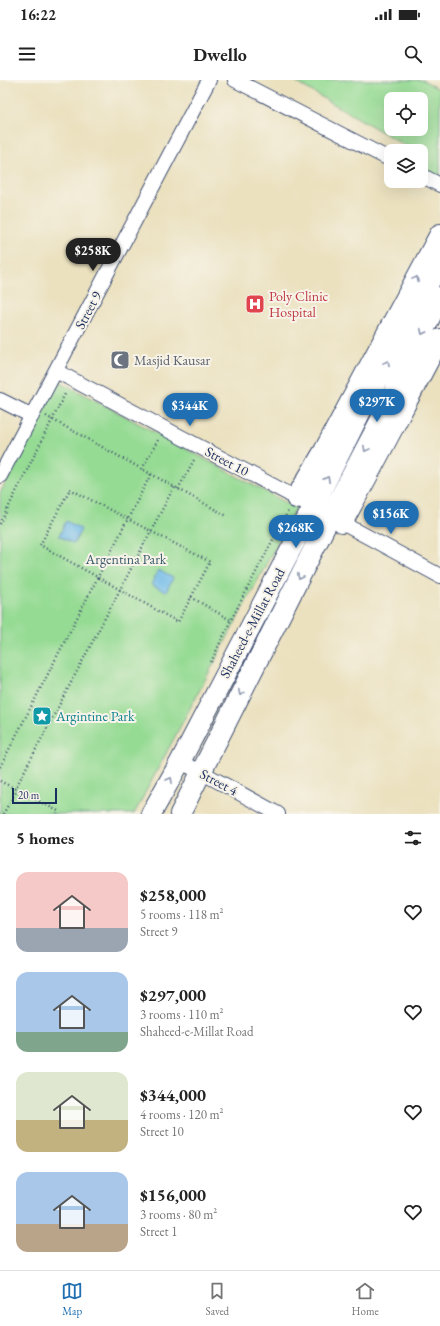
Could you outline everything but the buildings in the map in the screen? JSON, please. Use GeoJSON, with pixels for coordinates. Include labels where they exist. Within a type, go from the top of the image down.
{"type":"FeatureCollection","features":[{"type":"Feature","properties":{"kind":"main road","name":"Shaheed-e-Millat Road"},"geometry":{"type":"LineString","coordinates":[[151,814],[180,762],[248,630],[300,503],[324,451],[440,234]]}},
{"type":"Feature","properties":{"kind":"main road","name":"Shaheed-e-Millat Road"},"geometry":{"type":"LineString","coordinates":[[300,503],[360,413],[440,262]]}},
{"type":"Feature","properties":{"kind":"main road","name":"Shaheed-e-Millat Road"},"geometry":{"type":"LineString","coordinates":[[180,814],[336,520],[377,427],[440,297]]}},
{"type":"Feature","properties":{"kind":"main road","name":"Shaheed-e-Millat Road"},"geometry":{"type":"LineString","coordinates":[[336,520],[375,464],[440,339]]}},
{"type":"Feature","properties":{"kind":"street","name":"Street 9"},"geometry":{"type":"LineString","coordinates":[[0,476],[210,80]]}},
{"type":"Feature","properties":{"kind":"street"},"geometry":{"type":"LineString","coordinates":[[235,80],[384,156]]}},
{"type":"Feature","properties":{"kind":"street"},"geometry":{"type":"LineString","coordinates":[[428,179],[440,185]]}},
{"type":"Feature","properties":{"kind":"street","name":"Street 10"},"geometry":{"type":"LineString","coordinates":[[56,371],[300,503]]}},
{"type":"Feature","properties":{"kind":"street"},"geometry":{"type":"LineString","coordinates":[[0,400],[33,413]]}},
{"type":"Feature","properties":{"kind":"street"},"geometry":{"type":"LineString","coordinates":[[336,520],[440,576]]}},
{"type":"Feature","properties":{"kind":"street","name":"Street 4"},"geometry":{"type":"LineString","coordinates":[[180,762],[278,814]]}},
{"type":"Feature","properties":{"kind":"path"},"geometry":{"type":"LineString","coordinates":[[0,524],[66,392]]}},
{"type":"Feature","properties":{"kind":"path"},"geometry":{"type":"LineString","coordinates":[[33,413],[52,419],[227,516]]}},
{"type":"Feature","properties":{"kind":"path"},"geometry":{"type":"LineString","coordinates":[[142,469],[158,439],[164,442]]}},
{"type":"Feature","properties":{"kind":"path"},"geometry":{"type":"LineString","coordinates":[[178,489],[194,459],[188,456]]}},
{"type":"Feature","properties":{"kind":"path"},"geometry":{"type":"LineString","coordinates":[[0,767],[151,474]]}},
{"type":"Feature","properties":{"kind":"path"},"geometry":{"type":"LineString","coordinates":[[3,814],[174,487]]}},
{"type":"Feature","properties":{"kind":"path"},"geometry":{"type":"LineString","coordinates":[[70,489],[128,519],[210,562],[178,622],[40,545],[70,489]]}},
{"type":"Feature","properties":{"kind":"path"},"geometry":{"type":"LineString","coordinates":[[208,669],[231,620],[300,503]]}},
{"type":"Feature","properties":{"kind":"path"},"geometry":{"type":"LineString","coordinates":[[191,597],[248,630]]}},
{"type":"Feature","properties":{"kind":"path"},"geometry":{"type":"LineString","coordinates":[[0,781],[58,811],[57,814]]}},
{"type":"Feature","properties":{"kind":"green space"},"geometry":{"type":"Polygon","coordinates":[[[292,80],[423,80],[440,90],[440,180],[428,173],[428,144],[403,144],[389,136],[428,136],[428,92],[384,92],[384,133],[292,80]]]}},
{"type":"Feature","properties":{"kind":"green space","name":"Argentina Park"},"geometry":{"type":"Polygon","coordinates":[[[59,381],[296,508],[134,814],[0,814],[0,493],[59,381]]]}},
{"type":"Feature","properties":{"kind":"water"},"geometry":{"type":"Polygon","coordinates":[[[66,521],[81,529],[74,544],[59,536],[66,521]]]}},
{"type":"Feature","properties":{"kind":"water"},"geometry":{"type":"Polygon","coordinates":[[[158,570],[173,578],[166,592],[151,585],[158,570]]]}},
{"type":"Feature","properties":{"kind":"place","name":"Poly Clinic Hospital"},"geometry":{"type":"Point","coordinates":[255,304]}},
{"type":"Feature","properties":{"kind":"place","name":"Masjid Kausar"},"geometry":{"type":"Point","coordinates":[120,360]}},
{"type":"Feature","properties":{"kind":"place","name":"Argintine Park"},"geometry":{"type":"Point","coordinates":[42,716]}}]}
